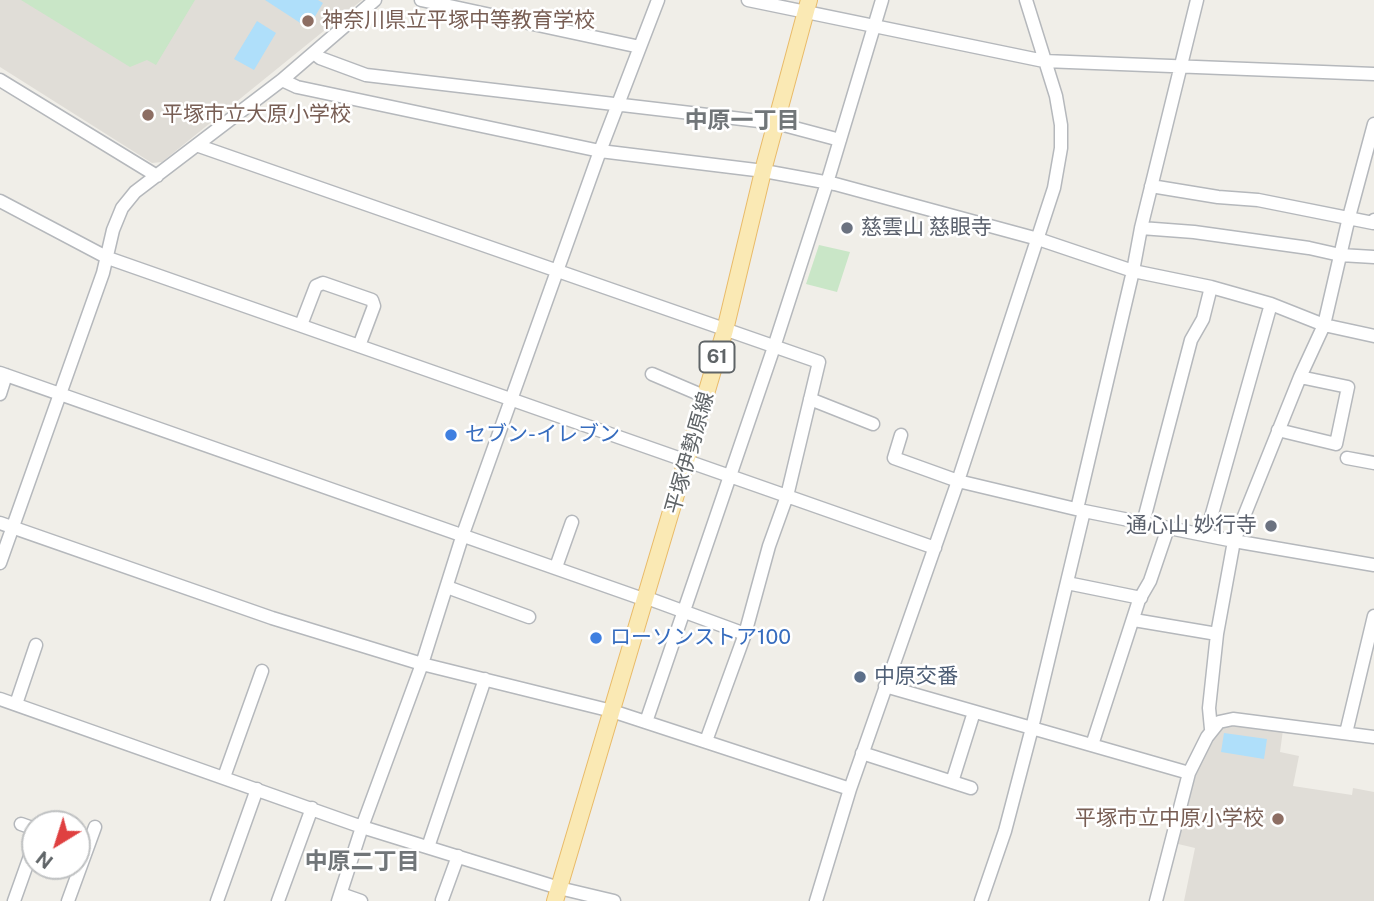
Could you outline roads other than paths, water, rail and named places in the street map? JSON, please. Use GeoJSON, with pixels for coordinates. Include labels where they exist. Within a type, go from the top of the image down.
{"type":"FeatureCollection","features":[{"type":"Feature","properties":{"kind":"main road","name":"平塚伊勢原線"},"geometry":{"type":"LineString","coordinates":[[557,895],[725,330],[807,6]]}},
{"type":"Feature","properties":{"kind":"street"},"geometry":{"type":"LineString","coordinates":[[0,563],[6,525],[60,395],[108,258],[113,230],[122,208],[135,192],[199,146],[282,80],[375,0]]}},
{"type":"Feature","properties":{"kind":"street"},"geometry":{"type":"LineString","coordinates":[[421,0],[640,47]]}},
{"type":"Feature","properties":{"kind":"street"},"geometry":{"type":"LineString","coordinates":[[361,901],[339,897],[422,664],[463,534],[559,272],[600,151],[658,0]]}},
{"type":"Feature","properties":{"kind":"street"},"geometry":{"type":"LineString","coordinates":[[748,0],[807,6],[874,27],[1044,61],[1374,74]]}},
{"type":"Feature","properties":{"kind":"street"},"geometry":{"type":"LineString","coordinates":[[646,722],[774,347],[882,0]]}},
{"type":"Feature","properties":{"kind":"street"},"geometry":{"type":"LineString","coordinates":[[816,901],[862,753],[958,481],[1054,188],[1061,148],[1061,125],[1056,96],[1026,0]]}},
{"type":"Feature","properties":{"kind":"street"},"geometry":{"type":"LineString","coordinates":[[981,901],[1004,831],[1032,728],[1067,583],[1141,228],[1197,0]]}},
{"type":"Feature","properties":{"kind":"street"},"geometry":{"type":"LineString","coordinates":[[314,53],[320,58],[366,75],[776,123],[840,140]]}},
{"type":"Feature","properties":{"kind":"street"},"geometry":{"type":"LineString","coordinates":[[0,80],[157,176]]}},
{"type":"Feature","properties":{"kind":"street"},"geometry":{"type":"LineString","coordinates":[[282,80],[297,87],[600,151],[764,171],[827,183],[1038,239],[1133,271],[1211,287],[1271,304],[1324,325],[1374,336]]}},
{"type":"Feature","properties":{"kind":"street"},"geometry":{"type":"LineString","coordinates":[[1211,729],[1209,708],[1217,634],[1234,541],[1300,377],[1324,325],[1374,124]]}},
{"type":"Feature","properties":{"kind":"street"},"geometry":{"type":"LineString","coordinates":[[199,146],[819,362],[787,496],[769,546],[745,634],[706,741]]}},
{"type":"Feature","properties":{"kind":"street"},"geometry":{"type":"LineString","coordinates":[[1151,186],[1218,197],[1258,200],[1373,223],[1374,220]]}},
{"type":"Feature","properties":{"kind":"street"},"geometry":{"type":"LineString","coordinates":[[0,201],[108,258],[935,548]]}},
{"type":"Feature","properties":{"kind":"street"},"geometry":{"type":"LineString","coordinates":[[1141,228],[1194,232],[1340,255],[1374,257]]}},
{"type":"Feature","properties":{"kind":"street"},"geometry":{"type":"LineString","coordinates":[[301,326],[316,286],[323,283],[348,291],[372,300],[374,306],[359,346]]}},
{"type":"Feature","properties":{"kind":"street"},"geometry":{"type":"LineString","coordinates":[[1143,523],[1191,340],[1203,319],[1211,287]]}},
{"type":"Feature","properties":{"kind":"street"},"geometry":{"type":"LineString","coordinates":[[1206,536],[1271,304]]}},
{"type":"Feature","properties":{"kind":"street"},"geometry":{"type":"LineString","coordinates":[[0,394],[3,374],[745,634]]}},
{"type":"Feature","properties":{"kind":"street"},"geometry":{"type":"LineString","coordinates":[[652,374],[706,397]]}},
{"type":"Feature","properties":{"kind":"street"},"geometry":{"type":"LineString","coordinates":[[1278,430],[1336,444],[1348,387],[1300,377]]}},
{"type":"Feature","properties":{"kind":"street"},"geometry":{"type":"LineString","coordinates":[[810,399],[873,424]]}},
{"type":"Feature","properties":{"kind":"street"},"geometry":{"type":"LineString","coordinates":[[901,435],[894,458],[958,481],[1206,536],[1374,565]]}},
{"type":"Feature","properties":{"kind":"street"},"geometry":{"type":"LineString","coordinates":[[1347,458],[1374,463]]}},
{"type":"Feature","properties":{"kind":"street"},"geometry":{"type":"LineString","coordinates":[[556,567],[572,522]]}},
{"type":"Feature","properties":{"kind":"street"},"geometry":{"type":"LineString","coordinates":[[6,525],[272,618],[422,664],[612,711],[850,789]]}},
{"type":"Feature","properties":{"kind":"street"},"geometry":{"type":"LineString","coordinates":[[1092,746],[1141,598],[1150,582],[1168,528]]}},
{"type":"Feature","properties":{"kind":"street"},"geometry":{"type":"LineString","coordinates":[[1067,583],[1141,598]]}},
{"type":"Feature","properties":{"kind":"street"},"geometry":{"type":"LineString","coordinates":[[447,587],[529,617]]}},
{"type":"Feature","properties":{"kind":"street"},"geometry":{"type":"LineString","coordinates":[[1346,733],[1374,615]]}},
{"type":"Feature","properties":{"kind":"street"},"geometry":{"type":"LineString","coordinates":[[1134,620],[1217,634]]}},
{"type":"Feature","properties":{"kind":"street"},"geometry":{"type":"LineString","coordinates":[[16,704],[36,645]]}},
{"type":"Feature","properties":{"kind":"street"},"geometry":{"type":"LineString","coordinates":[[224,777],[262,671]]}},
{"type":"Feature","properties":{"kind":"street"},"geometry":{"type":"LineString","coordinates":[[428,847],[485,679]]}},
{"type":"Feature","properties":{"kind":"street"},"geometry":{"type":"LineString","coordinates":[[885,686],[1189,773]]}},
{"type":"Feature","properties":{"kind":"street"},"geometry":{"type":"LineString","coordinates":[[0,699],[362,827],[458,856],[557,895],[614,901]]}},
{"type":"Feature","properties":{"kind":"street"},"geometry":{"type":"LineString","coordinates":[[952,782],[974,712]]}},
{"type":"Feature","properties":{"kind":"street"},"geometry":{"type":"LineString","coordinates":[[1156,901],[1189,773],[1211,729],[1219,722],[1233,719],[1374,737]]}},
{"type":"Feature","properties":{"kind":"street"},"geometry":{"type":"LineString","coordinates":[[862,753],[971,789]]}},
{"type":"Feature","properties":{"kind":"street"},"geometry":{"type":"LineString","coordinates":[[217,901],[257,789]]}},
{"type":"Feature","properties":{"kind":"street"},"geometry":{"type":"LineString","coordinates":[[278,901],[312,808]]}},
{"type":"Feature","properties":{"kind":"street"},"geometry":{"type":"LineString","coordinates":[[68,901],[95,827]]}},
{"type":"Feature","properties":{"kind":"street"},"geometry":{"type":"LineString","coordinates":[[442,900],[458,856]]}},
{"type":"Feature","properties":{"kind":"street"},"geometry":{"type":"LineString","coordinates":[[0,897],[13,901],[21,880]]}},
{"type":"Feature","properties":{"kind":"water"},"geometry":{"type":"Polygon","coordinates":[[[265,0],[318,0],[323,3],[308,28],[265,0]]]}},
{"type":"Feature","properties":{"kind":"water"},"geometry":{"type":"Polygon","coordinates":[[[257,21],[276,33],[254,70],[234,59],[257,21]]]}},
{"type":"Feature","properties":{"kind":"water"},"geometry":{"type":"Polygon","coordinates":[[[1224,733],[1267,739],[1264,759],[1221,752],[1224,733]]]}},
{"type":"Feature","properties":{"kind":"place","name":"神奈川県立平塚中等教育学校"},"geometry":{"type":"Point","coordinates":[308,21]}},
{"type":"Feature","properties":{"kind":"place","name":"平塚市立大原小学校"},"geometry":{"type":"Point","coordinates":[148,115]}},
{"type":"Feature","properties":{"kind":"place","name":"慈雲山 慈眼寺"},"geometry":{"type":"Point","coordinates":[847,228]}},
{"type":"Feature","properties":{"kind":"place","name":"セブン-イレブン"},"geometry":{"type":"Point","coordinates":[451,435]}},
{"type":"Feature","properties":{"kind":"place","name":"通心山 妙行寺"},"geometry":{"type":"Point","coordinates":[1271,526]}},
{"type":"Feature","properties":{"kind":"place","name":"ローソンストア100"},"geometry":{"type":"Point","coordinates":[596,638]}},
{"type":"Feature","properties":{"kind":"place","name":"中原交番"},"geometry":{"type":"Point","coordinates":[860,677]}},
{"type":"Feature","properties":{"kind":"place","name":"平塚市立中原小学校"},"geometry":{"type":"Point","coordinates":[1278,819]}},
{"type":"Feature","properties":{"kind":"district","name":"中原一丁目"},"geometry":{"type":"Point","coordinates":[742,121]}},
{"type":"Feature","properties":{"kind":"district","name":"中原二丁目"},"geometry":{"type":"Point","coordinates":[362,862]}}]}
